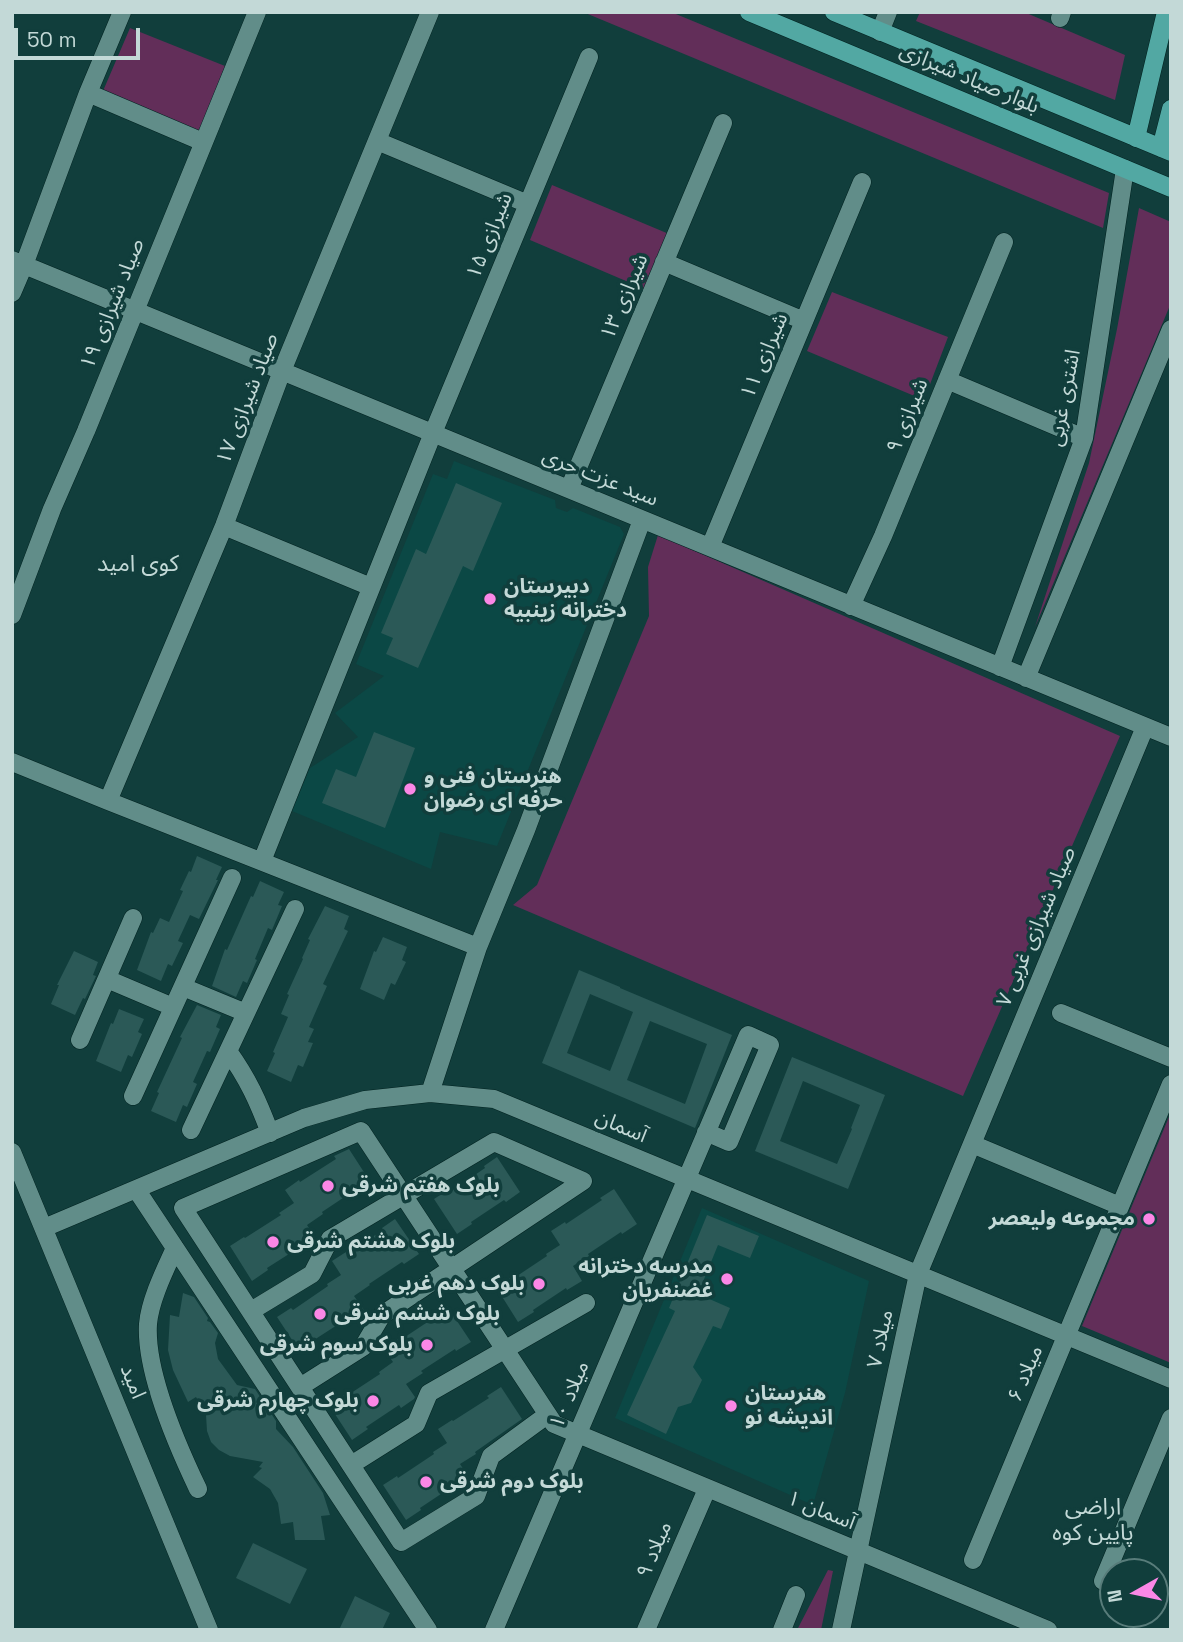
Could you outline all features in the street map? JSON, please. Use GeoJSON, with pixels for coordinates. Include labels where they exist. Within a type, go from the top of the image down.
{"type":"FeatureCollection","features":[{"type":"Feature","properties":{"kind":"main road","name":"بلوار صیاد شیرازی"},"geometry":{"type":"LineString","coordinates":[[749,12],[1171,188]]}},
{"type":"Feature","properties":{"kind":"main road","name":"بلوار صیاد شیرازی"},"geometry":{"type":"LineString","coordinates":[[834,12],[1166,150]]}},
{"type":"Feature","properties":{"kind":"main road"},"geometry":{"type":"LineString","coordinates":[[1136,138],[1166,12]]}},
{"type":"Feature","properties":{"kind":"main road"},"geometry":{"type":"LineString","coordinates":[[1166,150],[1171,109]]}},
{"type":"Feature","properties":{"kind":"street"},"geometry":{"type":"LineString","coordinates":[[12,293],[18,262],[122,12]]}},
{"type":"Feature","properties":{"kind":"street","name":"صیاد شیرازی ۱۹"},"geometry":{"type":"LineString","coordinates":[[12,614],[52,509],[257,12]]}},
{"type":"Feature","properties":{"kind":"street","name":"صیاد شیرازی ۱۷"},"geometry":{"type":"LineString","coordinates":[[108,801],[224,526],[282,371],[430,12]]}},
{"type":"Feature","properties":{"kind":"street"},"geometry":{"type":"LineString","coordinates":[[880,32],[888,12]]}},
{"type":"Feature","properties":{"kind":"street","name":"شیرازی ۱۵"},"geometry":{"type":"LineString","coordinates":[[262,862],[433,433],[589,57]]}},
{"type":"Feature","properties":{"kind":"street"},"geometry":{"type":"LineString","coordinates":[[88,93],[203,142]]}},
{"type":"Feature","properties":{"kind":"street","name":"شیرازی ۱۳"},"geometry":{"type":"LineString","coordinates":[[569,489],[723,123]]}},
{"type":"Feature","properties":{"kind":"street"},"geometry":{"type":"LineString","coordinates":[[377,141],[528,204]]}},
{"type":"Feature","properties":{"kind":"street","name":"اشتری غربی"},"geometry":{"type":"LineString","coordinates":[[1000,667],[1084,438],[1125,169]]}},
{"type":"Feature","properties":{"kind":"street","name":"شیرازی ۱۱"},"geometry":{"type":"LineString","coordinates":[[710,547],[862,182]]}},
{"type":"Feature","properties":{"kind":"street","name":"شیرازی ۹"},"geometry":{"type":"LineString","coordinates":[[851,606],[883,536],[1004,242]]}},
{"type":"Feature","properties":{"kind":"street","name":"سید عزت حری"},"geometry":{"type":"LineString","coordinates":[[18,262],[1171,737]]}},
{"type":"Feature","properties":{"kind":"street"},"geometry":{"type":"LineString","coordinates":[[664,262],[804,321]]}},
{"type":"Feature","properties":{"kind":"street"},"geometry":{"type":"LineString","coordinates":[[1026,678],[1171,329]]}},
{"type":"Feature","properties":{"kind":"street"},"geometry":{"type":"LineString","coordinates":[[947,380],[1084,438]]}},
{"type":"Feature","properties":{"kind":"street"},"geometry":{"type":"LineString","coordinates":[[430,1093],[478,947],[531,817],[642,520]]}},
{"type":"Feature","properties":{"kind":"street"},"geometry":{"type":"LineString","coordinates":[[224,526],[371,587]]}},
{"type":"Feature","properties":{"kind":"street"},"geometry":{"type":"LineString","coordinates":[[1014,630],[1016,639],[1023,644],[1040,644]]}},
{"type":"Feature","properties":{"kind":"street","name":"صیاد شیرازی غربی ۷"},"geometry":{"type":"LineString","coordinates":[[972,1144],[1145,727]]}},
{"type":"Feature","properties":{"kind":"street"},"geometry":{"type":"LineString","coordinates":[[12,761],[478,947]]}},
{"type":"Feature","properties":{"kind":"street"},"geometry":{"type":"LineString","coordinates":[[133,1096],[232,878]]}},
{"type":"Feature","properties":{"kind":"street"},"geometry":{"type":"LineString","coordinates":[[191,1130],[295,909]]}},
{"type":"Feature","properties":{"kind":"street"},"geometry":{"type":"LineString","coordinates":[[80,1040],[133,918]]}},
{"type":"Feature","properties":{"kind":"street"},"geometry":{"type":"LineString","coordinates":[[107,979],[173,1007]]}},
{"type":"Feature","properties":{"kind":"street"},"geometry":{"type":"LineString","coordinates":[[183,987],[246,1013]]}},
{"type":"Feature","properties":{"kind":"street"},"geometry":{"type":"LineString","coordinates":[[1061,1013],[1171,1058]]}},
{"type":"Feature","properties":{"kind":"street","name":"میلاد ۱۰"},"geometry":{"type":"LineString","coordinates":[[495,1629],[706,1132],[748,1035],[770,1045],[729,1142],[706,1132]]}},
{"type":"Feature","properties":{"kind":"street"},"geometry":{"type":"LineString","coordinates":[[228,1051],[245,1074],[270,1133]]}},
{"type":"Feature","properties":{"kind":"street","name":"میلاد ۶"},"geometry":{"type":"LineString","coordinates":[[974,1560],[1171,1084]]}},
{"type":"Feature","properties":{"kind":"street","name":"آسمان"},"geometry":{"type":"LineString","coordinates":[[44,1228],[304,1118],[365,1100],[430,1093],[494,1099],[1171,1379]]}},
{"type":"Feature","properties":{"kind":"street"},"geometry":{"type":"LineString","coordinates":[[361,1131],[452,1269],[547,1415],[491,1456],[476,1496],[401,1542],[183,1208],[361,1131]]}},
{"type":"Feature","properties":{"kind":"street"},"geometry":{"type":"LineString","coordinates":[[251,1311],[312,1275],[330,1238],[494,1142],[583,1181],[382,1315],[363,1347],[300,1387]]}},
{"type":"Feature","properties":{"kind":"street"},"geometry":{"type":"LineString","coordinates":[[972,1144],[1120,1206]]}},
{"type":"Feature","properties":{"kind":"street","name":"میلاد ۷"},"geometry":{"type":"LineString","coordinates":[[841,1630],[918,1274],[972,1144]]}},
{"type":"Feature","properties":{"kind":"street","name":"امید"},"geometry":{"type":"LineString","coordinates":[[12,1152],[209,1630]]}},
{"type":"Feature","properties":{"kind":"street"},"geometry":{"type":"LineString","coordinates":[[136,1189],[428,1630]]}},
{"type":"Feature","properties":{"kind":"street"},"geometry":{"type":"LineString","coordinates":[[175,1248],[158,1284],[148,1323],[151,1361],[183,1458],[198,1489]]}},
{"type":"Feature","properties":{"kind":"street"},"geometry":{"type":"LineString","coordinates":[[351,1465],[416,1424],[429,1393],[586,1303]]}},
{"type":"Feature","properties":{"kind":"street","name":"آسمان ۱"},"geometry":{"type":"LineString","coordinates":[[547,1415],[554,1424],[1048,1630]]}},
{"type":"Feature","properties":{"kind":"street"},"geometry":{"type":"LineString","coordinates":[[1113,1558],[1171,1418]]}},
{"type":"Feature","properties":{"kind":"street","name":"میلاد ۹"},"geometry":{"type":"LineString","coordinates":[[646,1630],[707,1489]]}},
{"type":"Feature","properties":{"kind":"street"},"geometry":{"type":"LineString","coordinates":[[782,1630],[796,1595]]}},
{"type":"Feature","properties":{"kind":"shaded area"},"geometry":{"type":"Polygon","coordinates":[[[583,12],[671,12],[1109,193],[1103,228],[583,12]]]}},
{"type":"Feature","properties":{"kind":"shaded area"},"geometry":{"type":"Polygon","coordinates":[[[920,12],[1024,12],[1125,55],[1115,100],[916,21],[920,12]]]}},
{"type":"Feature","properties":{"kind":"shaded area"},"geometry":{"type":"Polygon","coordinates":[[[130,28],[225,66],[196,139],[100,98],[130,28]]]}},
{"type":"Feature","properties":{"kind":"shaded area"},"geometry":{"type":"Polygon","coordinates":[[[552,185],[669,234],[647,290],[530,240],[552,185]]]}},
{"type":"Feature","properties":{"kind":"shaded area"},"geometry":{"type":"Polygon","coordinates":[[[1139,208],[1171,222],[1171,303],[1035,627],[1089,463],[1139,208]]]}},
{"type":"Feature","properties":{"kind":"shaded area"},"geometry":{"type":"Polygon","coordinates":[[[832,292],[948,337],[924,400],[807,351],[832,292]]]}},
{"type":"Feature","properties":{"kind":"shaded area","name":"دبیرستان دخترانه زینبیه"},"geometry":{"type":"Polygon","coordinates":[[[454,461],[555,500],[556,508],[567,512],[573,508],[620,527],[624,534],[497,846],[440,832],[431,869],[292,811],[310,768],[358,737],[335,713],[384,676],[356,664],[433,474],[447,479],[454,461]]]}},
{"type":"Feature","properties":{"kind":"shaded area"},"geometry":{"type":"Polygon","coordinates":[[[658,535],[1120,736],[963,1096],[513,905],[537,885],[649,616],[648,567],[658,535]]]}},
{"type":"Feature","properties":{"kind":"shaded area","name":"مجموعه ولیعصر"},"geometry":{"type":"Polygon","coordinates":[[[1171,1112],[1171,1363],[1082,1326],[1171,1112]]]}},
{"type":"Feature","properties":{"kind":"shaded area"},"geometry":{"type":"Polygon","coordinates":[[[702,1208],[869,1281],[845,1393],[813,1505],[615,1418],[702,1208]]]}},
{"type":"Feature","properties":{"kind":"shaded area"},"geometry":{"type":"Polygon","coordinates":[[[828,1570],[833,1571],[821,1630],[797,1630],[828,1570]]]}},
{"type":"Feature","properties":{"kind":"building"},"geometry":{"type":"Polygon","coordinates":[[[456,483],[502,503],[473,571],[463,566],[418,668],[386,654],[393,638],[381,633],[416,549],[426,554],[456,483]]]}},
{"type":"Feature","properties":{"kind":"building"},"geometry":{"type":"Polygon","coordinates":[[[374,732],[415,748],[385,828],[322,803],[336,769],[356,777],[374,732]]]}},
{"type":"Feature","properties":{"kind":"building"},"geometry":{"type":"Polygon","coordinates":[[[197,856],[222,867],[199,919],[190,915],[178,941],[183,943],[172,966],[168,964],[161,981],[137,970],[151,932],[153,933],[160,918],[169,922],[183,891],[180,890],[197,856]]]}},
{"type":"Feature","properties":{"kind":"building"},"geometry":{"type":"Polygon","coordinates":[[[260,881],[284,892],[278,905],[282,906],[272,930],[268,928],[247,983],[243,981],[236,997],[212,986],[225,949],[227,950],[260,881]]]}},
{"type":"Feature","properties":{"kind":"building"},"geometry":{"type":"Polygon","coordinates":[[[325,906],[349,916],[344,929],[348,931],[323,984],[327,986],[309,1027],[314,1029],[308,1042],[313,1043],[303,1067],[298,1065],[291,1082],[267,1071],[288,1017],[281,1014],[289,995],[287,994],[303,959],[310,940],[308,939],[325,906]]]}},
{"type":"Feature","properties":{"kind":"building"},"geometry":{"type":"Polygon","coordinates":[[[383,937],[407,947],[402,960],[406,962],[395,985],[391,983],[384,1000],[360,989],[374,951],[376,952],[383,937]]]}},
{"type":"Feature","properties":{"kind":"building"},"geometry":{"type":"Polygon","coordinates":[[[74,951],[98,962],[93,975],[96,976],[75,1015],[51,1004],[74,951]]]}},
{"type":"Feature","properties":{"kind":"building"},"geometry":{"type":"Polygon","coordinates":[[[579,970],[732,1035],[695,1128],[542,1063],[579,970]],[[590,994],[567,1053],[610,1071],[633,1012],[590,994]],[[650,1021],[627,1080],[685,1104],[707,1044],[650,1021]]]}},
{"type":"Feature","properties":{"kind":"building"},"geometry":{"type":"Polygon","coordinates":[[[197,1005],[221,1015],[216,1027],[220,1029],[193,1082],[197,1084],[187,1107],[183,1105],[176,1122],[151,1111],[182,1038],[180,1037],[197,1005]]]}},
{"type":"Feature","properties":{"kind":"building"},"geometry":{"type":"Polygon","coordinates":[[[119,1009],[144,1019],[138,1032],[142,1034],[132,1057],[128,1055],[121,1072],[96,1061],[119,1009]]]}},
{"type":"Feature","properties":{"kind":"building"},"geometry":{"type":"Polygon","coordinates":[[[792,1057],[885,1095],[848,1189],[755,1151],[792,1057]],[[803,1081],[780,1141],[837,1164],[860,1105],[803,1081]]]}},
{"type":"Feature","properties":{"kind":"building"},"geometry":{"type":"Polygon","coordinates":[[[349,1149],[371,1183],[356,1192],[355,1190],[322,1212],[323,1214],[307,1225],[316,1239],[267,1268],[268,1270],[252,1281],[230,1246],[281,1215],[279,1213],[294,1203],[285,1190],[336,1159],[334,1156],[349,1149]]]}},
{"type":"Feature","properties":{"kind":"building"},"geometry":{"type":"Polygon","coordinates":[[[497,1157],[520,1192],[471,1222],[472,1224],[457,1234],[434,1199],[448,1190],[450,1192],[497,1157]]]}},
{"type":"Feature","properties":{"kind":"building"},"geometry":{"type":"Polygon","coordinates":[[[614,1189],[637,1224],[573,1266],[582,1281],[567,1290],[566,1288],[518,1322],[496,1287],[547,1256],[546,1254],[560,1245],[551,1231],[602,1200],[600,1198],[614,1189]]]}},
{"type":"Feature","properties":{"kind":"building"},"geometry":{"type":"Polygon","coordinates":[[[707,1215],[759,1236],[750,1258],[718,1245],[698,1294],[730,1308],[721,1329],[713,1326],[693,1367],[702,1380],[691,1403],[678,1407],[666,1434],[627,1415],[675,1311],[669,1308],[707,1215]]]}},
{"type":"Feature","properties":{"kind":"building"},"geometry":{"type":"Polygon","coordinates":[[[395,1219],[419,1254],[404,1264],[402,1262],[354,1296],[364,1310],[314,1340],[316,1342],[300,1352],[277,1317],[291,1308],[293,1310],[328,1286],[327,1284],[341,1275],[332,1261],[383,1230],[382,1228],[395,1219]]]}},
{"type":"Feature","properties":{"kind":"building"},"geometry":{"type":"Polygon","coordinates":[[[183,1293],[194,1297],[208,1318],[207,1321],[218,1333],[215,1343],[218,1359],[237,1385],[255,1389],[276,1421],[276,1429],[293,1447],[323,1493],[330,1515],[321,1516],[325,1540],[295,1540],[293,1522],[281,1524],[278,1503],[270,1489],[253,1477],[262,1468],[259,1467],[263,1462],[230,1456],[219,1450],[211,1442],[206,1415],[196,1397],[188,1402],[173,1370],[168,1350],[170,1315],[179,1317],[183,1293]]]}},
{"type":"Feature","properties":{"kind":"building"},"geometry":{"type":"Polygon","coordinates":[[[447,1306],[471,1342],[421,1371],[423,1373],[406,1384],[414,1399],[401,1408],[399,1405],[352,1440],[329,1405],[380,1374],[379,1372],[393,1362],[384,1349],[435,1317],[434,1315],[447,1306]]]}},
{"type":"Feature","properties":{"kind":"building"},"geometry":{"type":"Polygon","coordinates":[[[501,1387],[522,1419],[460,1464],[469,1478],[420,1508],[421,1510],[406,1520],[383,1485],[434,1454],[433,1452],[447,1443],[438,1429],[489,1398],[487,1396],[501,1387]]]}},
{"type":"Feature","properties":{"kind":"building"},"geometry":{"type":"Polygon","coordinates":[[[253,1543],[307,1569],[290,1604],[236,1578],[253,1543]]]}},
{"type":"Feature","properties":{"kind":"building"},"geometry":{"type":"Polygon","coordinates":[[[355,1596],[390,1613],[382,1630],[339,1630],[355,1596]]]}},
{"type":"Feature","properties":{"kind":"place","name":"دبیرستان دخترانه زینبیه"},"geometry":{"type":"Point","coordinates":[490,599]}},
{"type":"Feature","properties":{"kind":"place","name":"هنرستان فنی و حرفه ای رضوان"},"geometry":{"type":"Point","coordinates":[410,789]}},
{"type":"Feature","properties":{"kind":"place","name":"بلوک هفتم شرقی"},"geometry":{"type":"Point","coordinates":[328,1186]}},
{"type":"Feature","properties":{"kind":"place","name":"مجموعه ولیعصر"},"geometry":{"type":"Point","coordinates":[1149,1219]}},
{"type":"Feature","properties":{"kind":"place","name":"بلوک هشتم شرقی"},"geometry":{"type":"Point","coordinates":[273,1242]}},
{"type":"Feature","properties":{"kind":"place","name":"مدرسه دخترانه غضنفریان"},"geometry":{"type":"Point","coordinates":[727,1279]}},
{"type":"Feature","properties":{"kind":"place","name":"بلوک دهم غربی"},"geometry":{"type":"Point","coordinates":[539,1284]}},
{"type":"Feature","properties":{"kind":"place","name":"بلوک ششم شرقی"},"geometry":{"type":"Point","coordinates":[320,1314]}},
{"type":"Feature","properties":{"kind":"place","name":"بلوک سوم شرقی"},"geometry":{"type":"Point","coordinates":[427,1345]}},
{"type":"Feature","properties":{"kind":"place","name":"بلوک چهارم شرقی"},"geometry":{"type":"Point","coordinates":[373,1401]}},
{"type":"Feature","properties":{"kind":"place","name":"هنرستان اندیشه نو"},"geometry":{"type":"Point","coordinates":[731,1406]}},
{"type":"Feature","properties":{"kind":"place","name":"بلوک دوم شرقی"},"geometry":{"type":"Point","coordinates":[426,1482]}},
{"type":"Feature","properties":{"kind":"district","name":"کوی امید"},"geometry":{"type":"Point","coordinates":[138,565]}},
{"type":"Feature","properties":{"kind":"district","name":"اراضی پایین کوه"},"geometry":{"type":"Point","coordinates":[1093,1521]}}]}
